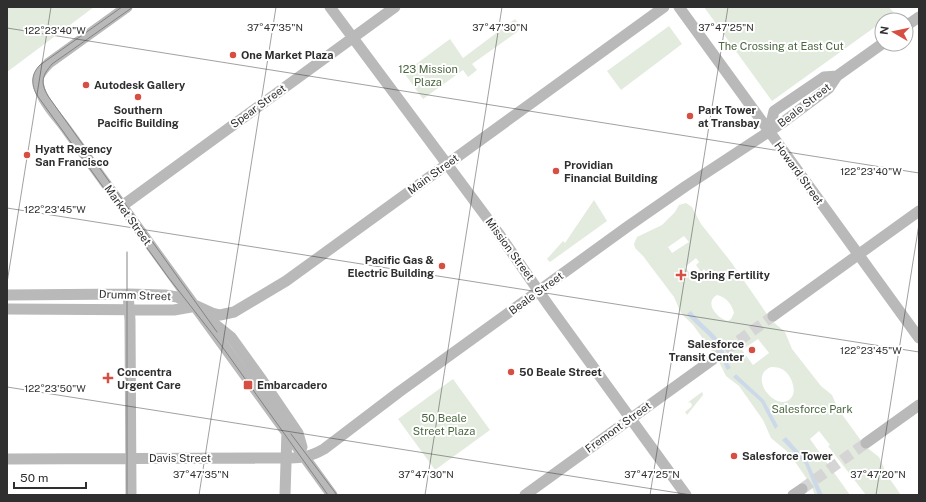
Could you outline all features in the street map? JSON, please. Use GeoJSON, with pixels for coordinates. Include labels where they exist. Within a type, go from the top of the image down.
{"type":"FeatureCollection","features":[{"type":"Feature","properties":{"kind":"street","name":"Market Street"},"geometry":{"type":"LineString","coordinates":[[127,7],[49,63],[39,75],[39,88],[44,98],[193,305],[287,431],[332,495]]}},
{"type":"Feature","properties":{"kind":"street","name":"Mission Street"},"geometry":{"type":"LineString","coordinates":[[330,7],[499,234],[686,495]]}},
{"type":"Feature","properties":{"kind":"street","name":"Spear Street"},"geometry":{"type":"LineString","coordinates":[[122,206],[395,7]]}},
{"type":"Feature","properties":{"kind":"street","name":"Main Street"},"geometry":{"type":"LineString","coordinates":[[193,305],[220,315],[234,312],[286,281],[664,7]]}},
{"type":"Feature","properties":{"kind":"street","name":"Howard Street"},"geometry":{"type":"LineString","coordinates":[[679,7],[919,338]]}},
{"type":"Feature","properties":{"kind":"street","name":"Beale Street"},"geometry":{"type":"LineString","coordinates":[[305,457],[313,455],[324,449],[399,392],[680,190],[769,132],[829,88],[837,76],[874,50]]}},
{"type":"Feature","properties":{"kind":"street","name":"Beale Street"},"geometry":{"type":"LineString","coordinates":[[769,132],[774,111],[824,77],[837,76]]}},
{"type":"Feature","properties":{"kind":"street"},"geometry":{"type":"LineString","coordinates":[[773,316],[919,211]]}},
{"type":"Feature","properties":{"kind":"street"},"geometry":{"type":"LineString","coordinates":[[128,294],[130,310],[131,495]]}},
{"type":"Feature","properties":{"kind":"street","name":"Drumm Street"},"geometry":{"type":"LineString","coordinates":[[7,295],[151,294],[177,297],[193,305]]}},
{"type":"Feature","properties":{"kind":"street","name":"Market Street"},"geometry":{"type":"LineString","coordinates":[[193,305],[231,337],[298,433],[305,457]]}},
{"type":"Feature","properties":{"kind":"street","name":"Drumm Street"},"geometry":{"type":"LineString","coordinates":[[7,309],[174,310],[191,307],[193,305]]}},
{"type":"Feature","properties":{"kind":"street","name":"Fremont Street"},"geometry":{"type":"LineString","coordinates":[[525,495],[712,360]]}},
{"type":"Feature","properties":{"kind":"street"},"geometry":{"type":"LineString","coordinates":[[866,443],[919,405]]}},
{"type":"Feature","properties":{"kind":"street"},"geometry":{"type":"LineString","coordinates":[[285,495],[287,431]]}},
{"type":"Feature","properties":{"kind":"street","name":"Davis Street"},"geometry":{"type":"LineString","coordinates":[[7,459],[305,457]]}},
{"type":"Feature","properties":{"kind":"green space"},"geometry":{"type":"Polygon","coordinates":[[[7,7],[94,7],[7,72],[7,7]]]}},
{"type":"Feature","properties":{"kind":"green space","name":"The Crossing at East Cut"},"geometry":{"type":"Polygon","coordinates":[[[704,7],[889,7],[893,12],[874,12],[874,28],[772,101],[704,7]]]}},
{"type":"Feature","properties":{"kind":"green space","name":"123 Mission Plaza"},"geometry":{"type":"Polygon","coordinates":[[[515,19],[521,27],[517,32],[472,64],[477,70],[468,77],[463,70],[423,99],[404,73],[450,39],[463,58],[515,19]]]}},
{"type":"Feature","properties":{"kind":"green space"},"geometry":{"type":"Polygon","coordinates":[[[669,26],[682,44],[621,90],[607,71],[669,26]]]}},
{"type":"Feature","properties":{"kind":"green space"},"geometry":{"type":"Polygon","coordinates":[[[594,200],[607,221],[550,262],[547,259],[563,241],[565,243],[594,200]]]}},
{"type":"Feature","properties":{"kind":"green space","name":"Salesforce Park"},"geometry":{"type":"Polygon","coordinates":[[[686,203],[692,207],[701,224],[731,262],[771,320],[785,332],[792,349],[821,386],[832,395],[838,409],[865,446],[879,457],[887,475],[901,495],[866,495],[828,446],[830,445],[819,431],[810,439],[850,495],[815,495],[811,485],[789,453],[771,438],[763,420],[739,386],[726,376],[717,358],[693,325],[681,313],[674,297],[643,256],[635,248],[634,244],[637,237],[662,225],[675,212],[679,205],[686,203]],[[684,236],[668,247],[672,253],[689,242],[684,236]],[[696,258],[685,267],[696,282],[707,273],[704,269],[701,272],[696,265],[699,262],[696,258]],[[717,295],[711,302],[716,314],[724,320],[728,321],[731,319],[734,313],[728,301],[717,295]],[[758,339],[742,350],[753,365],[769,353],[758,339]],[[771,367],[764,372],[762,378],[763,385],[772,398],[785,402],[793,395],[794,388],[792,381],[783,370],[771,367]]]}},
{"type":"Feature","properties":{"kind":"green space","name":"50 Beale Street Plaza"},"geometry":{"type":"Polygon","coordinates":[[[453,379],[490,430],[435,470],[398,419],[453,379]]]}},
{"type":"Feature","properties":{"kind":"green space"},"geometry":{"type":"Polygon","coordinates":[[[702,392],[703,395],[687,415],[685,412],[692,405],[690,402],[687,403],[702,392]]]}},
{"type":"Feature","properties":{"kind":"water"},"geometry":{"type":"Polygon","coordinates":[[[691,311],[697,319],[718,339],[731,368],[727,370],[714,342],[687,314],[691,311]]]}},
{"type":"Feature","properties":{"kind":"water"},"geometry":{"type":"Polygon","coordinates":[[[736,374],[764,400],[778,426],[775,429],[761,402],[733,377],[736,374]]]}},
{"type":"Feature","properties":{"kind":"water"},"geometry":{"type":"Polygon","coordinates":[[[786,437],[808,462],[823,495],[818,495],[805,464],[782,440],[786,437]]]}},
{"type":"Feature","properties":{"kind":"tunnel"},"geometry":{"type":"LineString","coordinates":[[712,360],[773,316]]}},
{"type":"Feature","properties":{"kind":"tunnel"},"geometry":{"type":"LineString","coordinates":[[802,489],[866,443]]}},
{"type":"Feature","properties":{"kind":"tram line"},"geometry":{"type":"LineString","coordinates":[[122,7],[40,65],[33,77],[34,90],[168,277],[221,345],[328,495]]}},
{"type":"Feature","properties":{"kind":"tram line"},"geometry":{"type":"LineString","coordinates":[[133,7],[52,64],[44,76],[44,87],[48,96],[217,332]]}},
{"type":"Feature","properties":{"kind":"tram line"},"geometry":{"type":"LineString","coordinates":[[127,252],[127,495]]}},
{"type":"Feature","properties":{"kind":"tram line"},"geometry":{"type":"LineString","coordinates":[[291,434],[337,495]]}},
{"type":"Feature","properties":{"kind":"place","name":"One Market Plaza"},"geometry":{"type":"Point","coordinates":[233,55]}},
{"type":"Feature","properties":{"kind":"place","name":"Autodesk Gallery"},"geometry":{"type":"Point","coordinates":[86,85]}},
{"type":"Feature","properties":{"kind":"place","name":"Southern Pacific Building"},"geometry":{"type":"Point","coordinates":[138,97]}},
{"type":"Feature","properties":{"kind":"place","name":"Park Tower at Transbay"},"geometry":{"type":"Point","coordinates":[690,116]}},
{"type":"Feature","properties":{"kind":"place","name":"Hyatt Regency San Francisco"},"geometry":{"type":"Point","coordinates":[27,155]}},
{"type":"Feature","properties":{"kind":"place","name":"Providian Financial Building"},"geometry":{"type":"Point","coordinates":[556,171]}},
{"type":"Feature","properties":{"kind":"place","name":"Pacific Gas & Electric Building"},"geometry":{"type":"Point","coordinates":[442,266]}},
{"type":"Feature","properties":{"kind":"place","name":"Spring Fertility"},"geometry":{"type":"Point","coordinates":[681,275]}},
{"type":"Feature","properties":{"kind":"place","name":"Salesforce Transit Center"},"geometry":{"type":"Point","coordinates":[752,350]}},
{"type":"Feature","properties":{"kind":"place","name":"50 Beale Street"},"geometry":{"type":"Point","coordinates":[511,372]}},
{"type":"Feature","properties":{"kind":"place","name":"Concentra Urgent Care"},"geometry":{"type":"Point","coordinates":[108,378]}},
{"type":"Feature","properties":{"kind":"place","name":"Embarcadero"},"geometry":{"type":"Point","coordinates":[248,385]}},
{"type":"Feature","properties":{"kind":"place","name":"Salesforce Tower"},"geometry":{"type":"Point","coordinates":[734,456]}}]}
